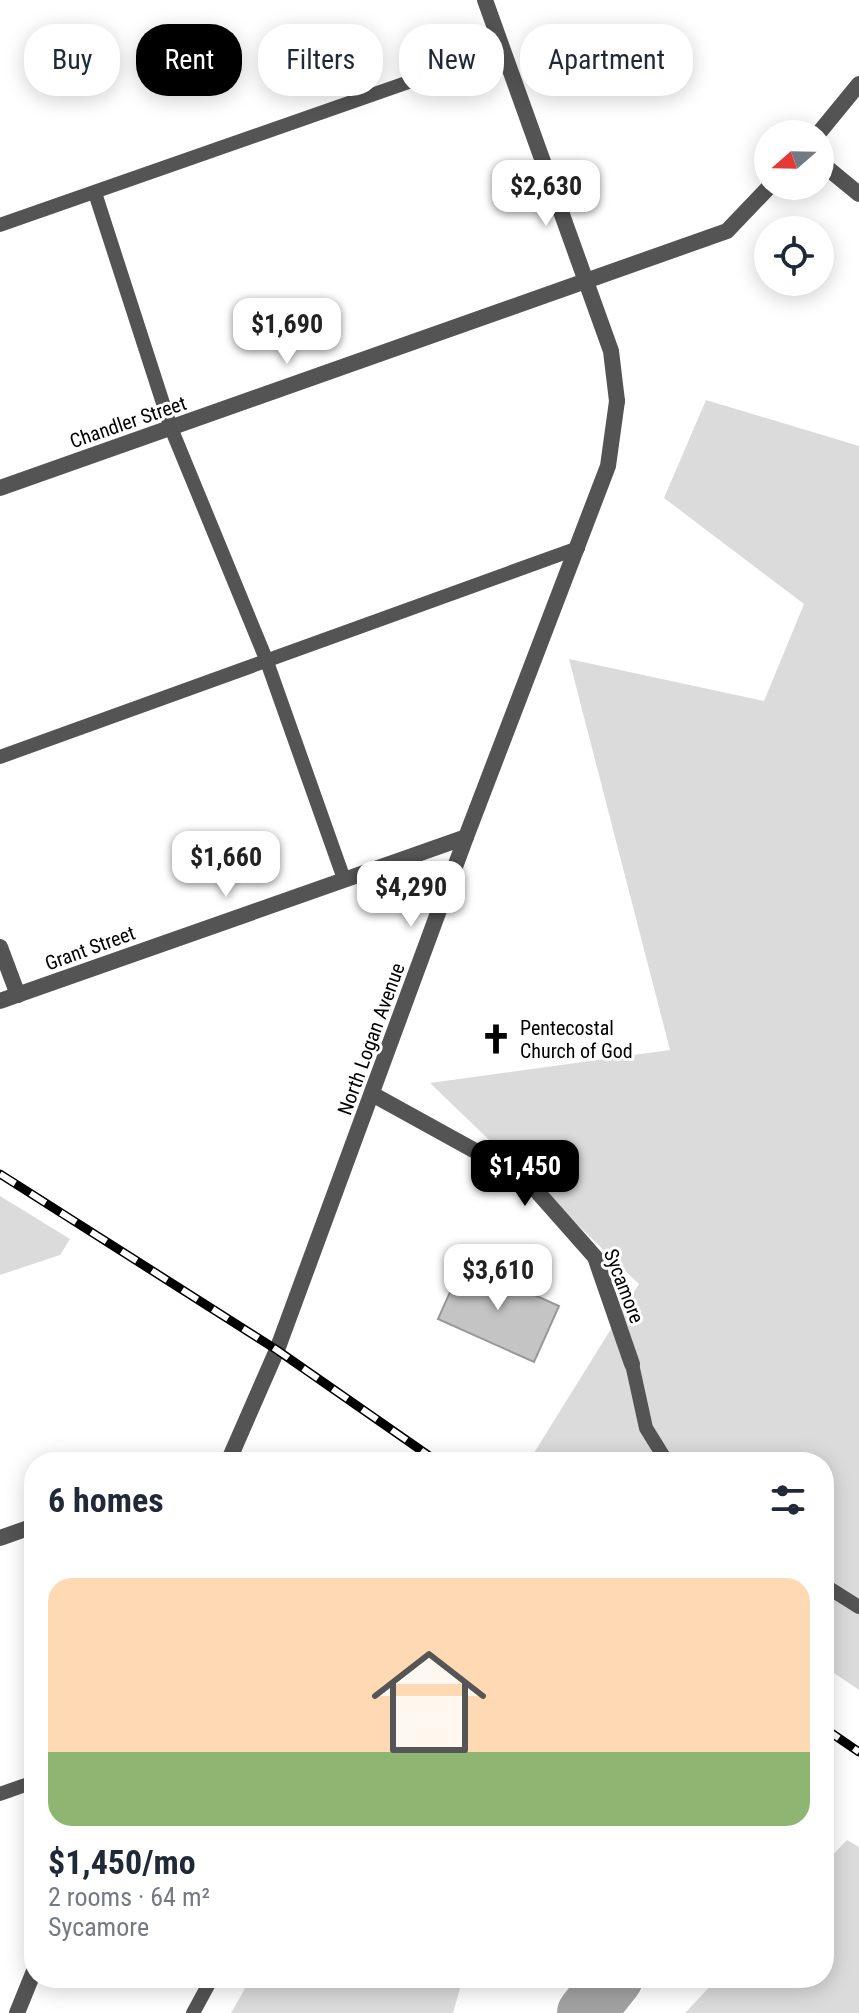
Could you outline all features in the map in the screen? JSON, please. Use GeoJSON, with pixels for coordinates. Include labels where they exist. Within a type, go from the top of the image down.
{"type":"FeatureCollection","features":[{"type":"Feature","properties":{"kind":"street","name":"North Logan Avenue"},"geometry":{"type":"LineString","coordinates":[[485,0],[494,24]]}},
{"type":"Feature","properties":{"kind":"street","name":"North Logan Avenue"},"geometry":{"type":"LineString","coordinates":[[229,1452],[277,1350],[466,837],[608,466],[617,401],[611,351],[504,52]]}},
{"type":"Feature","properties":{"kind":"street"},"geometry":{"type":"LineString","coordinates":[[829,120],[859,84]]}},
{"type":"Feature","properties":{"kind":"street"},"geometry":{"type":"LineString","coordinates":[[834,173],[859,194]]}},
{"type":"Feature","properties":{"kind":"street"},"geometry":{"type":"LineString","coordinates":[[587,281],[727,231],[757,200]]}},
{"type":"Feature","properties":{"kind":"street","name":"Chandler Street"},"geometry":{"type":"LineString","coordinates":[[0,488],[587,281]]}},
{"type":"Feature","properties":{"kind":"street","name":"Grant Street"},"geometry":{"type":"LineString","coordinates":[[0,1001],[466,837]]}},
{"type":"Feature","properties":{"kind":"street"},"geometry":{"type":"LineString","coordinates":[[0,947],[18,995]]}},
{"type":"Feature","properties":{"kind":"street","name":"Sycamore"},"geometry":{"type":"LineString","coordinates":[[372,1094],[526,1179],[595,1257],[632,1364]]}},
{"type":"Feature","properties":{"kind":"street"},"geometry":{"type":"LineString","coordinates":[[0,1538],[24,1530]]}},
{"type":"Feature","properties":{"kind":"street"},"geometry":{"type":"LineString","coordinates":[[17,2013],[27,1988]]}},
{"type":"Feature","properties":{"kind":"lane"},"geometry":{"type":"LineString","coordinates":[[0,225],[399,86]]}},
{"type":"Feature","properties":{"kind":"lane"},"geometry":{"type":"LineString","coordinates":[[95,193],[171,428],[266,659],[344,879]]}},
{"type":"Feature","properties":{"kind":"lane"},"geometry":{"type":"LineString","coordinates":[[0,757],[578,548]]}},
{"type":"Feature","properties":{"kind":"lane"},"geometry":{"type":"LineString","coordinates":[[632,1364],[646,1428],[661,1452]]}},
{"type":"Feature","properties":{"kind":"lane"},"geometry":{"type":"LineString","coordinates":[[834,1591],[859,1607]]}},
{"type":"Feature","properties":{"kind":"lane"},"geometry":{"type":"LineString","coordinates":[[0,1794],[24,1786]]}},
{"type":"Feature","properties":{"kind":"lane"},"geometry":{"type":"LineString","coordinates":[[193,2013],[207,1988]]}},
{"type":"Feature","properties":{"kind":"shaded area"},"geometry":{"type":"Polygon","coordinates":[[[706,400],[859,446],[859,1690],[834,1673],[834,1452],[534,1452],[639,1284],[430,1083],[670,1050],[569,659],[764,701],[804,604],[664,498],[706,400]]]}},
{"type":"Feature","properties":{"kind":"shaded area"},"geometry":{"type":"Polygon","coordinates":[[[0,1196],[70,1239],[60,1255],[0,1275],[0,1196]]]}},
{"type":"Feature","properties":{"kind":"shaded area"},"geometry":{"type":"Polygon","coordinates":[[[847,1840],[859,1847],[859,2013],[685,2013],[709,1988],[834,1988],[834,1854],[847,1840]]]}},
{"type":"Feature","properties":{"kind":"shaded area"},"geometry":{"type":"Polygon","coordinates":[[[245,1988],[460,1988],[453,2013],[231,2013],[245,1988]]]}},
{"type":"Feature","properties":{"kind":"building"},"geometry":{"type":"Polygon","coordinates":[[[463,1263],[559,1306],[534,1362],[438,1319],[463,1263]]]}},
{"type":"Feature","properties":{"kind":"waterway"},"geometry":{"type":"LineString","coordinates":[[586,2013],[606,1988]]}},
{"type":"Feature","properties":{"kind":"railway"},"geometry":{"type":"LineString","coordinates":[[0,1174],[277,1350],[424,1452]]}},
{"type":"Feature","properties":{"kind":"railway"},"geometry":{"type":"LineString","coordinates":[[834,1735],[859,1752]]}},
{"type":"Feature","properties":{"kind":"place","name":"Pentecostal Church of God"},"geometry":{"type":"Point","coordinates":[496,1039]}}]}
